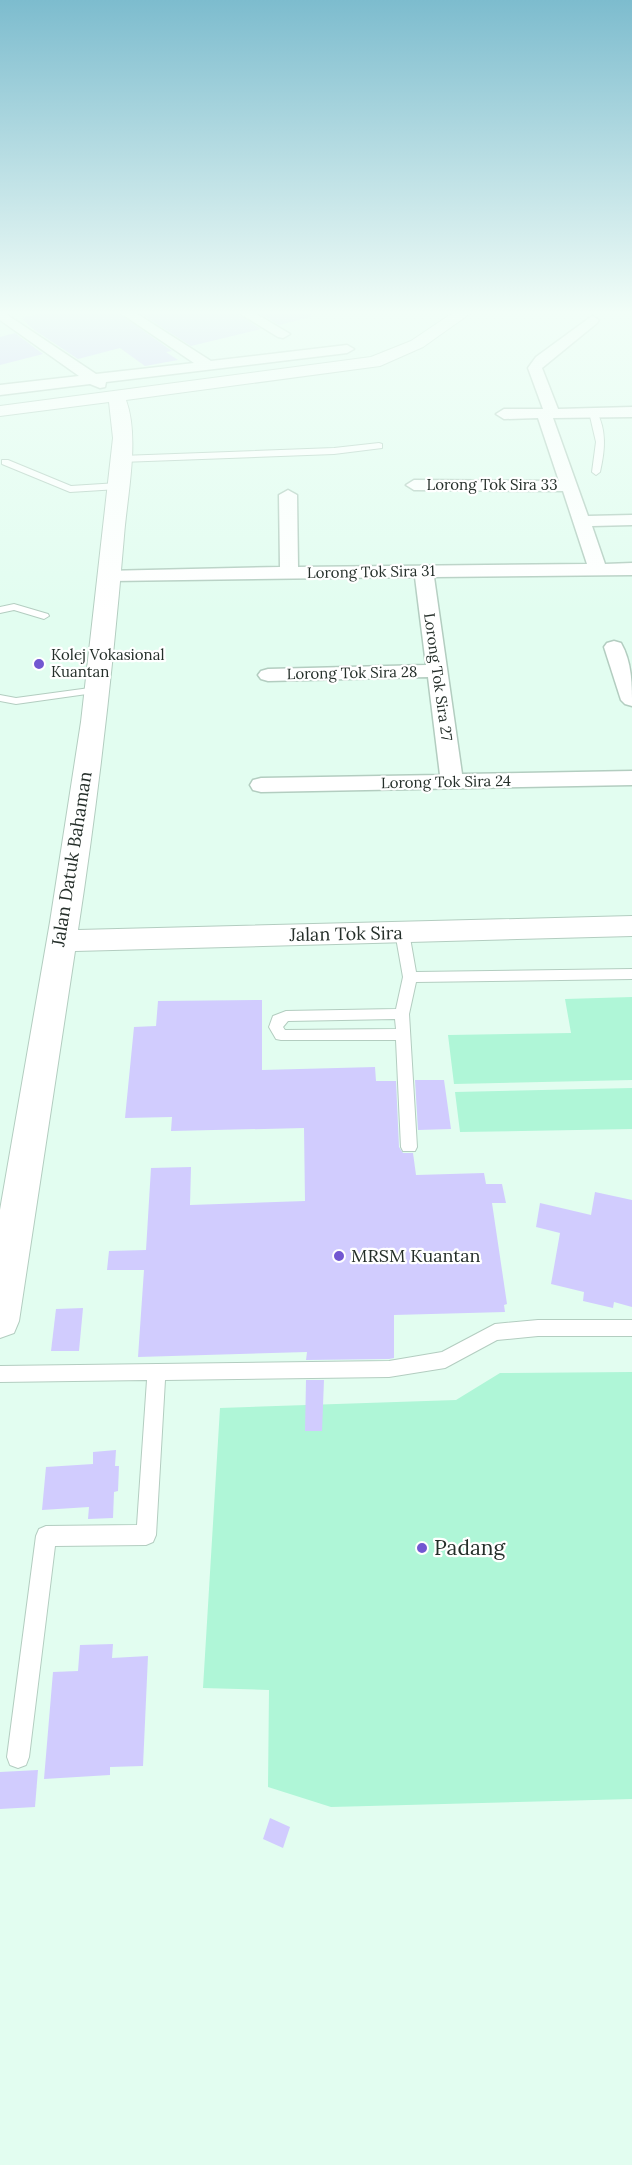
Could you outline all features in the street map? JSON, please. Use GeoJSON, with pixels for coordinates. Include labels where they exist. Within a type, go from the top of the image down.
{"type":"FeatureCollection","features":[{"type":"Feature","properties":{"kind":"street"},"geometry":{"type":"LineString","coordinates":[[88,411],[102,412],[111,419],[120,460]]}},
{"type":"Feature","properties":{"kind":"street","name":"Jalan Datuk Bahaman"},"geometry":{"type":"LineString","coordinates":[[0,1321],[97,690],[111,575],[120,460],[121,411]]}},
{"type":"Feature","properties":{"kind":"street"},"geometry":{"type":"LineString","coordinates":[[504,414],[632,412]]}},
{"type":"Feature","properties":{"kind":"street"},"geometry":{"type":"LineString","coordinates":[[548,413],[598,569]]}},
{"type":"Feature","properties":{"kind":"street","name":"Lorong Tok Sira 33"},"geometry":{"type":"LineString","coordinates":[[414,485],[570,486]]}},
{"type":"Feature","properties":{"kind":"street"},"geometry":{"type":"LineString","coordinates":[[288,495],[290,573]]}},
{"type":"Feature","properties":{"kind":"street"},"geometry":{"type":"LineString","coordinates":[[582,521],[632,520]]}},
{"type":"Feature","properties":{"kind":"street","name":"Lorong Tok Sira 31"},"geometry":{"type":"LineString","coordinates":[[111,575],[632,569]]}},
{"type":"Feature","properties":{"kind":"street","name":"Lorong Tok Sira 27"},"geometry":{"type":"LineString","coordinates":[[424,572],[452,782]]}},
{"type":"Feature","properties":{"kind":"street"},"geometry":{"type":"LineString","coordinates":[[614,647],[632,700]]}},
{"type":"Feature","properties":{"kind":"street","name":"Lorong Tok Sira 28"},"geometry":{"type":"LineString","coordinates":[[268,675],[436,671]]}},
{"type":"Feature","properties":{"kind":"street","name":"Lorong Tok Sira 24"},"geometry":{"type":"LineString","coordinates":[[261,785],[632,778]]}},
{"type":"Feature","properties":{"kind":"street","name":"Jalan Tok Sira"},"geometry":{"type":"LineString","coordinates":[[60,941],[632,926]]}},
{"type":"Feature","properties":{"kind":"lane"},"geometry":{"type":"LineString","coordinates":[[593,412],[601,433],[602,447],[596,472]]}},
{"type":"Feature","properties":{"kind":"lane"},"geometry":{"type":"LineString","coordinates":[[5,462],[70,489],[120,460],[334,452],[379,446]]}},
{"type":"Feature","properties":{"kind":"lane"},"geometry":{"type":"LineString","coordinates":[[0,610],[14,607],[44,616]]}},
{"type":"Feature","properties":{"kind":"lane"},"geometry":{"type":"LineString","coordinates":[[0,698],[16,701],[97,690]]}},
{"type":"Feature","properties":{"kind":"lane"},"geometry":{"type":"LineString","coordinates":[[402,932],[410,977],[402,1014],[409,1147]]}},
{"type":"Feature","properties":{"kind":"lane"},"geometry":{"type":"LineString","coordinates":[[410,977],[632,974]]}},
{"type":"Feature","properties":{"kind":"lane"},"geometry":{"type":"LineString","coordinates":[[402,1014],[286,1016],[278,1020],[276,1027],[281,1035],[402,1034]]}},
{"type":"Feature","properties":{"kind":"lane"},"geometry":{"type":"LineString","coordinates":[[0,1374],[422,1366],[445,1360],[495,1332],[538,1328],[632,1328]]}},
{"type":"Feature","properties":{"kind":"lane"},"geometry":{"type":"LineString","coordinates":[[18,1757],[46,1536],[146,1535],[157,1372]]}},
{"type":"Feature","properties":{"kind":"green space"},"geometry":{"type":"Polygon","coordinates":[[[632,997],[632,1080],[454,1084],[448,1035],[571,1033],[565,999],[632,997]]]}},
{"type":"Feature","properties":{"kind":"green space"},"geometry":{"type":"Polygon","coordinates":[[[632,1088],[632,1129],[460,1132],[455,1092],[632,1088]]]}},
{"type":"Feature","properties":{"kind":"green space","name":"Padang"},"geometry":{"type":"Polygon","coordinates":[[[632,1372],[632,1799],[331,1807],[268,1787],[269,1690],[203,1688],[220,1408],[456,1400],[500,1373],[632,1372]]]}},
{"type":"Feature","properties":{"kind":"building"},"geometry":{"type":"Polygon","coordinates":[[[262,1000],[262,1070],[375,1067],[376,1081],[396,1081],[399,1147],[403,1153],[413,1153],[416,1175],[484,1173],[486,1184],[502,1184],[506,1203],[492,1203],[507,1304],[504,1305],[505,1312],[394,1315],[394,1358],[389,1359],[306,1360],[307,1352],[138,1357],[144,1270],[107,1270],[109,1251],[146,1250],[151,1168],[191,1167],[190,1205],[305,1201],[304,1128],[171,1131],[172,1117],[125,1118],[134,1027],[156,1026],[158,1001],[262,1000]]]}},
{"type":"Feature","properties":{"kind":"building"},"geometry":{"type":"Polygon","coordinates":[[[415,1080],[444,1080],[451,1129],[418,1130],[415,1080]]]}},
{"type":"Feature","properties":{"kind":"building"},"geometry":{"type":"Polygon","coordinates":[[[595,1192],[632,1200],[632,1307],[614,1302],[613,1308],[583,1301],[584,1292],[551,1284],[560,1233],[536,1227],[540,1203],[591,1215],[595,1192]]]}},
{"type":"Feature","properties":{"kind":"building"},"geometry":{"type":"Polygon","coordinates":[[[83,1308],[79,1351],[51,1351],[56,1309],[83,1308]]]}},
{"type":"Feature","properties":{"kind":"building"},"geometry":{"type":"Polygon","coordinates":[[[306,1380],[324,1380],[322,1431],[305,1431],[306,1380]]]}},
{"type":"Feature","properties":{"kind":"building"},"geometry":{"type":"Polygon","coordinates":[[[116,1450],[115,1466],[119,1466],[118,1491],[114,1492],[113,1518],[88,1519],[89,1507],[42,1510],[46,1467],[93,1464],[93,1452],[116,1450]]]}},
{"type":"Feature","properties":{"kind":"building"},"geometry":{"type":"Polygon","coordinates":[[[113,1644],[112,1658],[148,1656],[143,1766],[110,1767],[110,1775],[44,1779],[53,1672],[78,1671],[80,1645],[113,1644]]]}},
{"type":"Feature","properties":{"kind":"building"},"geometry":{"type":"Polygon","coordinates":[[[38,1770],[35,1807],[0,1809],[0,1772],[38,1770]]]}},
{"type":"Feature","properties":{"kind":"building"},"geometry":{"type":"Polygon","coordinates":[[[270,1818],[290,1827],[283,1848],[263,1839],[270,1818]]]}},
{"type":"Feature","properties":{"kind":"place","name":"Kolej Vokasional Kuantan"},"geometry":{"type":"Point","coordinates":[39,664]}},
{"type":"Feature","properties":{"kind":"place","name":"MRSM Kuantan"},"geometry":{"type":"Point","coordinates":[339,1256]}},
{"type":"Feature","properties":{"kind":"place","name":"Padang"},"geometry":{"type":"Point","coordinates":[422,1548]}}]}
